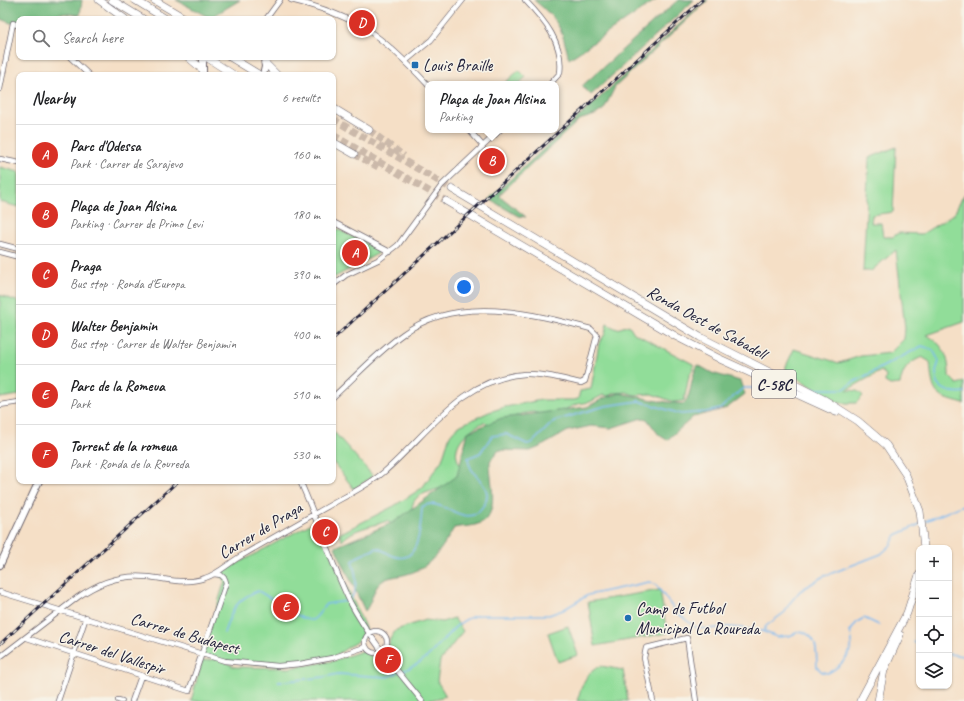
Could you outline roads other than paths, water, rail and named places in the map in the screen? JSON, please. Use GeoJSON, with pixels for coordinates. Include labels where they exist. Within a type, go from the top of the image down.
{"type":"FeatureCollection","features":[{"type":"Feature","properties":{"kind":"highway"},"geometry":{"type":"LineString","coordinates":[[99,0],[121,16]]}},
{"type":"Feature","properties":{"kind":"highway"},"geometry":{"type":"LineString","coordinates":[[112,0],[138,16]]}},
{"type":"Feature","properties":{"kind":"highway"},"geometry":{"type":"LineString","coordinates":[[135,0],[161,16]]}},
{"type":"Feature","properties":{"kind":"highway"},"geometry":{"type":"LineString","coordinates":[[154,0],[181,16]]}},
{"type":"Feature","properties":{"kind":"highway"},"geometry":{"type":"LineString","coordinates":[[239,60],[263,68]]}},
{"type":"Feature","properties":{"kind":"highway"},"geometry":{"type":"LineString","coordinates":[[203,64],[226,72]]}},
{"type":"Feature","properties":{"kind":"highway"},"geometry":{"type":"LineString","coordinates":[[336,110],[368,130]]}},
{"type":"Feature","properties":{"kind":"highway"},"geometry":{"type":"LineString","coordinates":[[336,144],[354,154]]}},
{"type":"Feature","properties":{"kind":"highway","name":"Ronda Oest de Sabadell"},"geometry":{"type":"LineString","coordinates":[[452,189],[700,337],[849,414],[872,432],[893,454],[906,475],[917,506],[923,545]]}},
{"type":"Feature","properties":{"kind":"highway","name":"Ronda Oest de Sabadell"},"geometry":{"type":"LineString","coordinates":[[446,201],[490,229],[644,319],[696,347],[854,421],[876,439],[894,461],[907,481],[917,506]]}},
{"type":"Feature","properties":{"kind":"highway"},"geometry":{"type":"LineString","coordinates":[[860,701],[907,613],[917,581]]}},
{"type":"Feature","properties":{"kind":"highway"},"geometry":{"type":"LineString","coordinates":[[878,701],[884,670],[906,623],[916,595]]}},
{"type":"Feature","properties":{"kind":"main road"},"geometry":{"type":"LineString","coordinates":[[0,558],[37,484]]}},
{"type":"Feature","properties":{"kind":"main road"},"geometry":{"type":"LineString","coordinates":[[0,565],[37,484]]}},
{"type":"Feature","properties":{"kind":"street"},"geometry":{"type":"LineString","coordinates":[[268,16],[280,0]]}},
{"type":"Feature","properties":{"kind":"street"},"geometry":{"type":"LineString","coordinates":[[291,0],[311,5],[349,19],[387,43],[425,82]]}},
{"type":"Feature","properties":{"kind":"street"},"geometry":{"type":"LineString","coordinates":[[406,61],[430,40],[463,0]]}},
{"type":"Feature","properties":{"kind":"street"},"geometry":{"type":"LineString","coordinates":[[525,0],[544,20],[555,40],[560,70],[553,81]]}},
{"type":"Feature","properties":{"kind":"street"},"geometry":{"type":"LineString","coordinates":[[0,89],[13,23],[16,24]]}},
{"type":"Feature","properties":{"kind":"street"},"geometry":{"type":"LineString","coordinates":[[73,60],[86,72]]}},
{"type":"Feature","properties":{"kind":"street"},"geometry":{"type":"LineString","coordinates":[[472,133],[483,146]]}},
{"type":"Feature","properties":{"kind":"street"},"geometry":{"type":"LineString","coordinates":[[336,283],[346,275],[390,252],[398,246],[442,185],[497,133]]}},
{"type":"Feature","properties":{"kind":"street"},"geometry":{"type":"LineString","coordinates":[[0,159],[16,162]]}},
{"type":"Feature","properties":{"kind":"street"},"geometry":{"type":"LineString","coordinates":[[336,224],[390,252]]}},
{"type":"Feature","properties":{"kind":"street"},"geometry":{"type":"LineString","coordinates":[[0,244],[16,248]]}},
{"type":"Feature","properties":{"kind":"street"},"geometry":{"type":"LineString","coordinates":[[0,252],[16,256]]}},
{"type":"Feature","properties":{"kind":"street","name":"Carrer de Praga"},"geometry":{"type":"LineString","coordinates":[[0,657],[27,638],[90,588],[107,580],[124,577],[148,577],[189,582],[212,575],[314,513],[359,489],[383,473],[434,420],[472,392],[494,381],[524,374],[539,375],[581,383],[585,381],[597,334],[591,329],[519,312],[462,312],[423,322],[403,334],[336,393]]}},
{"type":"Feature","properties":{"kind":"street"},"geometry":{"type":"LineString","coordinates":[[0,405],[16,402]]}},
{"type":"Feature","properties":{"kind":"street"},"geometry":{"type":"LineString","coordinates":[[301,484],[336,572],[361,621],[422,701]]}},
{"type":"Feature","properties":{"kind":"street"},"geometry":{"type":"LineString","coordinates":[[202,654],[226,583],[226,580],[221,575],[212,575]]}},
{"type":"Feature","properties":{"kind":"street","name":"Carrer de Budapest"},"geometry":{"type":"LineString","coordinates":[[0,592],[44,606],[62,609],[225,661],[278,666],[332,658],[365,647]]}},
{"type":"Feature","properties":{"kind":"street"},"geometry":{"type":"LineString","coordinates":[[58,701],[86,617]]}},
{"type":"Feature","properties":{"kind":"street"},"geometry":{"type":"LineString","coordinates":[[377,631],[385,635],[387,641],[384,651],[373,654],[365,647],[365,639],[369,633],[377,631]]}},
{"type":"Feature","properties":{"kind":"street","name":"Carrer del Vallespir"},"geometry":{"type":"LineString","coordinates":[[27,638],[189,691],[202,654]]}},
{"type":"Feature","properties":{"kind":"street"},"geometry":{"type":"LineString","coordinates":[[653,701],[644,658],[646,648],[687,638],[696,701]]}},
{"type":"Feature","properties":{"kind":"street"},"geometry":{"type":"LineString","coordinates":[[132,701],[141,676]]}},
{"type":"Feature","properties":{"kind":"waterway"},"geometry":{"type":"LineString","coordinates":[[812,389],[844,389],[852,383],[922,346],[933,350],[939,361],[936,372],[937,384],[949,392],[964,392]]}},
{"type":"Feature","properties":{"kind":"waterway"},"geometry":{"type":"LineString","coordinates":[[351,599],[356,585],[355,572],[352,562],[357,557],[377,548],[397,557],[405,557],[410,554],[415,548],[418,540],[422,507],[429,504],[436,505],[467,516],[474,515],[480,510],[486,502],[487,495],[482,482],[469,465],[468,458],[480,453],[492,436],[506,434],[527,444],[532,443],[554,421],[605,406],[639,401],[681,414],[706,412],[720,409],[743,388],[753,388],[757,396],[769,388]]}},
{"type":"Feature","properties":{"kind":"waterway"},"geometry":{"type":"LineString","coordinates":[[923,522],[964,505]]}},
{"type":"Feature","properties":{"kind":"waterway"},"geometry":{"type":"LineString","coordinates":[[764,631],[766,626],[785,612],[789,604],[800,591],[822,577],[881,554],[890,546],[896,535],[920,524]]}},
{"type":"Feature","properties":{"kind":"waterway"},"geometry":{"type":"LineString","coordinates":[[400,672],[415,666],[433,651],[456,626],[471,617],[479,615],[549,615],[563,610],[588,595],[649,582],[656,585],[676,612],[695,627],[707,629],[728,627],[741,628],[762,631],[777,637],[789,636],[801,631],[807,634],[814,641],[817,667],[822,672],[828,673],[834,670],[847,656],[852,644],[850,632],[857,622],[864,618],[879,625]]}},
{"type":"Feature","properties":{"kind":"waterway"},"geometry":{"type":"LineString","coordinates":[[224,633],[229,619],[239,602],[250,594],[258,591],[307,620],[312,620],[318,616],[326,604],[347,601]]}},
{"type":"Feature","properties":{"kind":"waterway"},"geometry":{"type":"LineString","coordinates":[[952,654],[964,656]]}},
{"type":"Feature","properties":{"kind":"waterway"},"geometry":{"type":"LineString","coordinates":[[278,682],[338,674],[387,677],[397,673]]}},
{"type":"Feature","properties":{"kind":"tunnel"},"geometry":{"type":"LineString","coordinates":[[336,121],[452,189]]}},
{"type":"Feature","properties":{"kind":"tunnel"},"geometry":{"type":"LineString","coordinates":[[369,130],[404,156]]}},
{"type":"Feature","properties":{"kind":"tunnel"},"geometry":{"type":"LineString","coordinates":[[336,137],[446,201]]}},
{"type":"Feature","properties":{"kind":"tunnel"},"geometry":{"type":"LineString","coordinates":[[354,154],[378,167]]}},
{"type":"Feature","properties":{"kind":"railway"},"geometry":{"type":"LineString","coordinates":[[559,131],[702,0]]}},
{"type":"Feature","properties":{"kind":"railway"},"geometry":{"type":"LineString","coordinates":[[336,336],[557,133]]}},
{"type":"Feature","properties":{"kind":"railway"},"geometry":{"type":"LineString","coordinates":[[0,644],[175,484]]}},
{"type":"Feature","properties":{"kind":"place","name":"Walter Benjamin"},"geometry":{"type":"Point","coordinates":[362,23]}},
{"type":"Feature","properties":{"kind":"place","name":"Louis Braille"},"geometry":{"type":"Point","coordinates":[415,65]}},
{"type":"Feature","properties":{"kind":"place","name":"Plaça de Joan Alsina"},"geometry":{"type":"Point","coordinates":[492,161]}},
{"type":"Feature","properties":{"kind":"place","name":"Parc d'Odessa"},"geometry":{"type":"Point","coordinates":[355,253]}},
{"type":"Feature","properties":{"kind":"place","name":"Praga"},"geometry":{"type":"Point","coordinates":[325,532]}},
{"type":"Feature","properties":{"kind":"place","name":"Parc de la Romeua"},"geometry":{"type":"Point","coordinates":[286,607]}},
{"type":"Feature","properties":{"kind":"place","name":"Camp de Futbol Municipal La Roureda"},"geometry":{"type":"Point","coordinates":[628,618]}},
{"type":"Feature","properties":{"kind":"place","name":"Torrent de la romeua"},"geometry":{"type":"Point","coordinates":[388,660]}}]}
